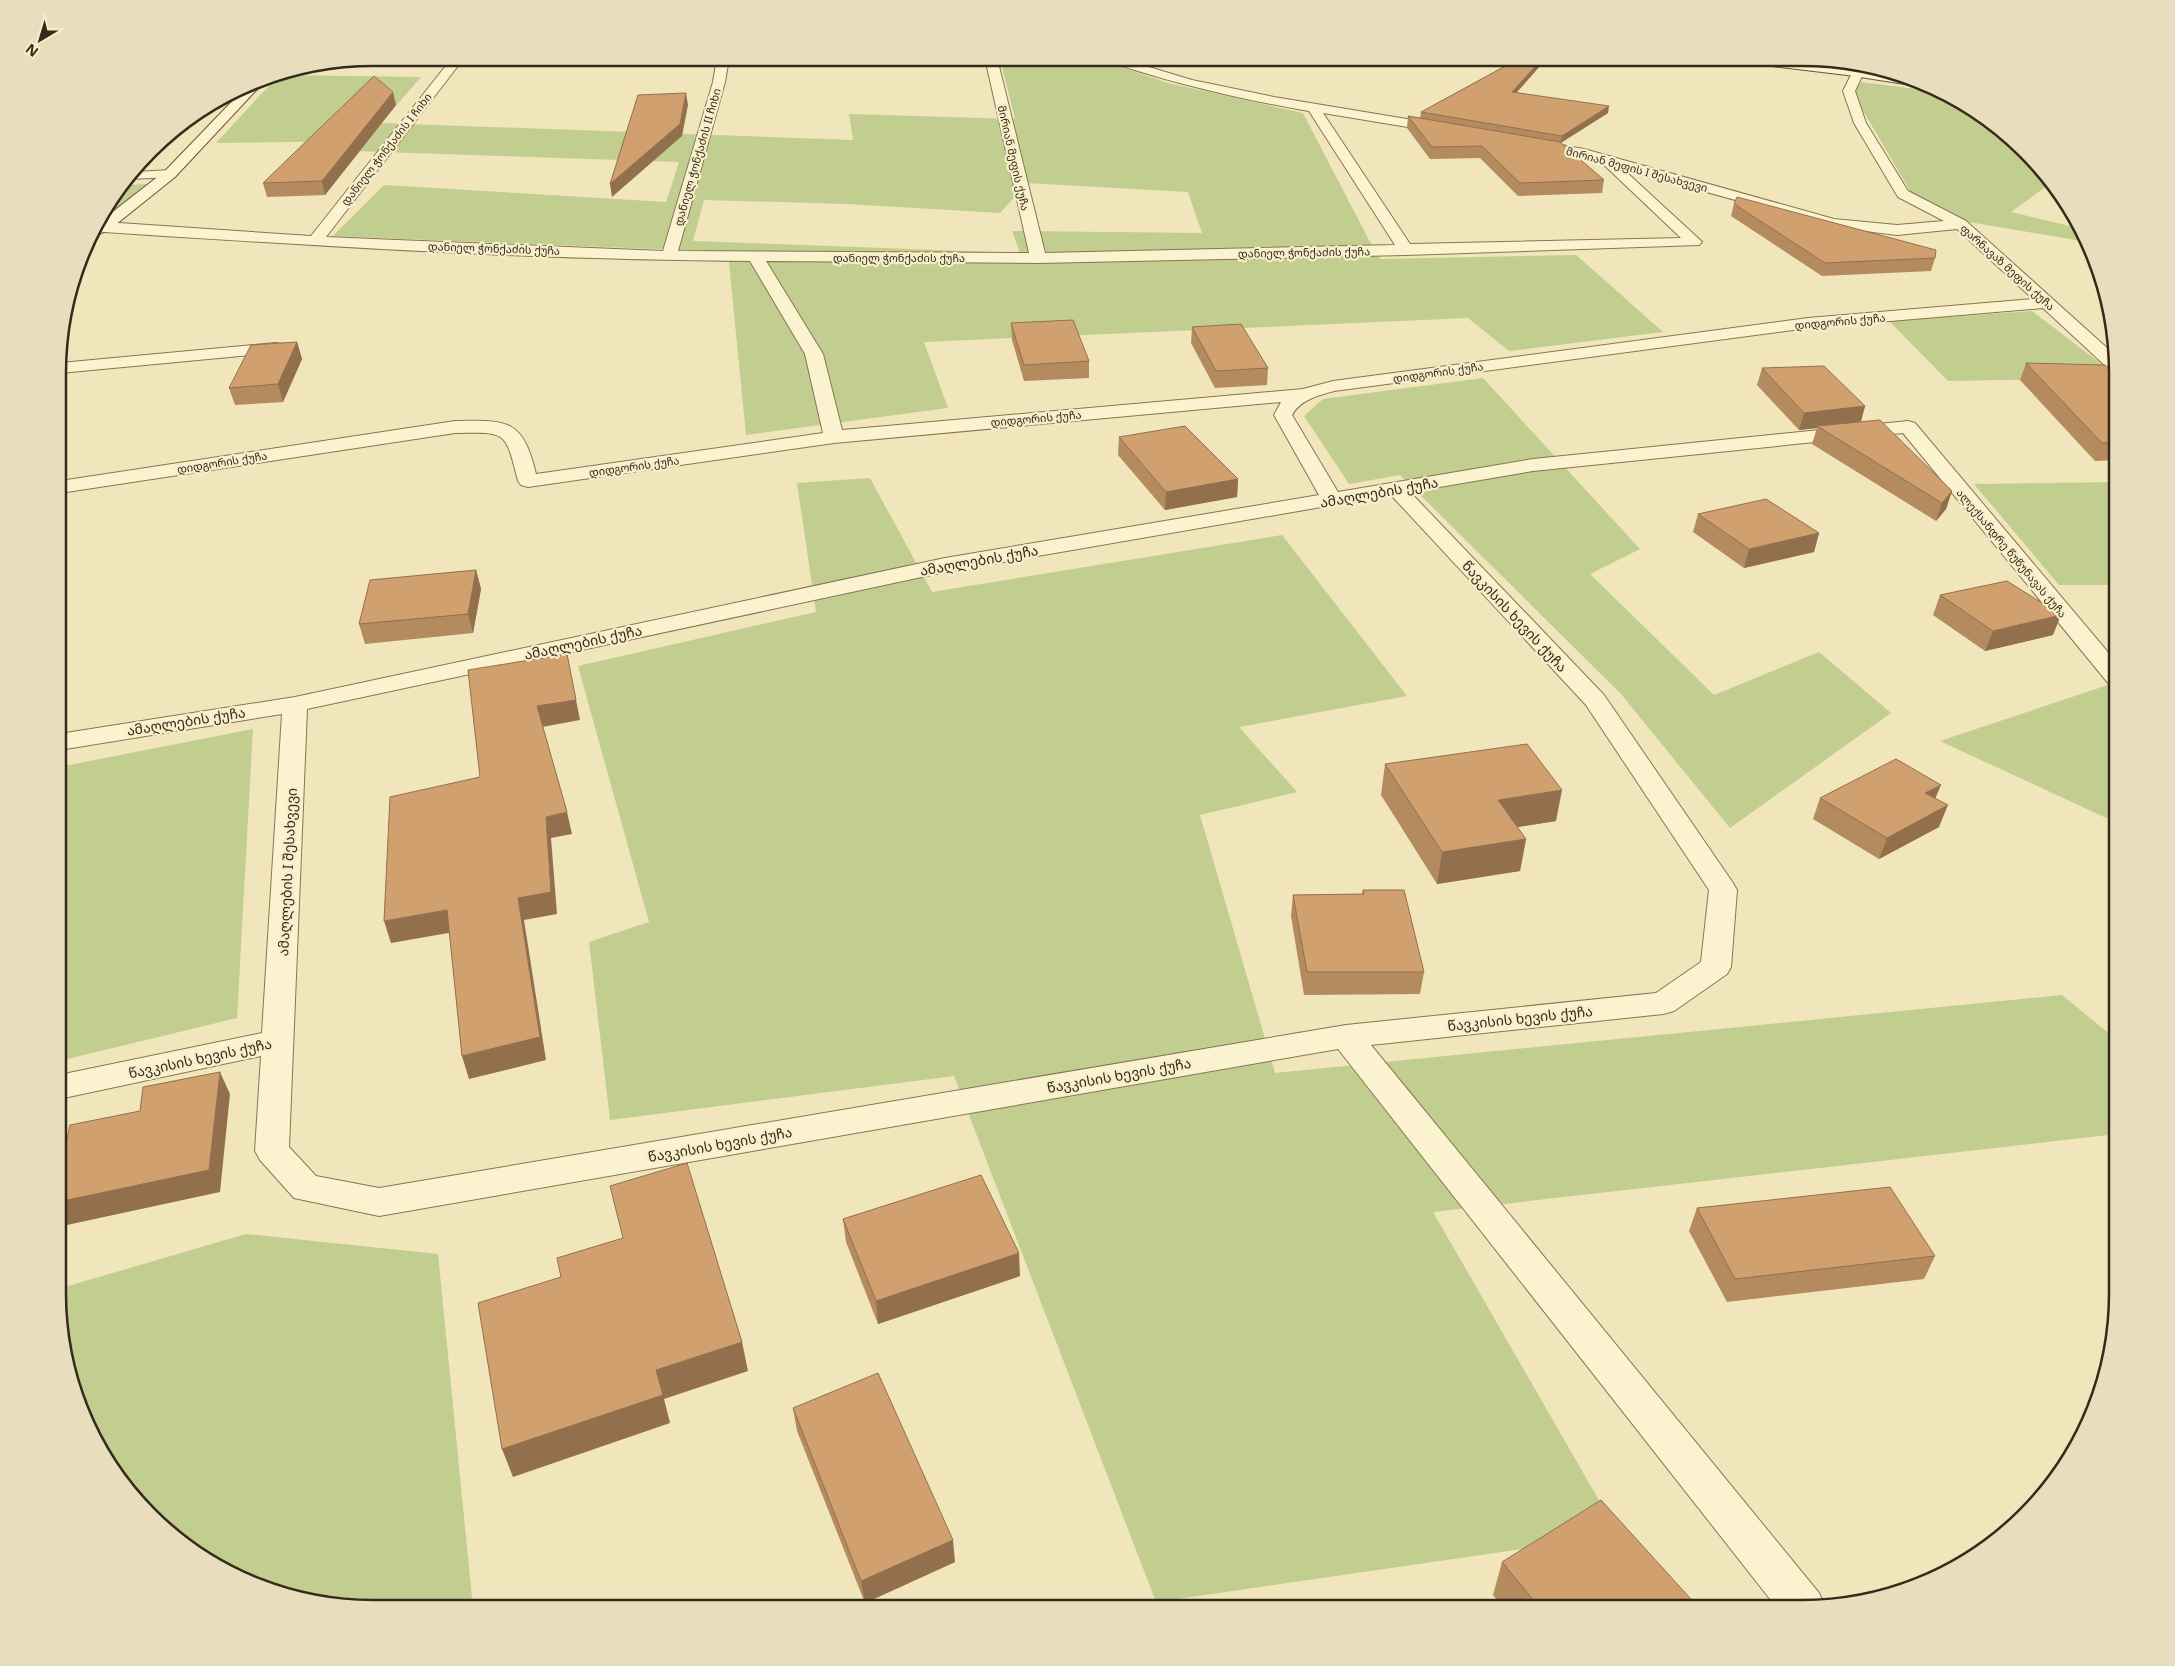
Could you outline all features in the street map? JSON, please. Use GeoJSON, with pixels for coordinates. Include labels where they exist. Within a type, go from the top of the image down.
{"type":"FeatureCollection","features":[{"type":"Feature","properties":{"kind":"street","name":"დანიელ ჭონქაძის I ჩიხი"},"geometry":{"type":"LineString","coordinates":[[315,241],[452,66]]}},
{"type":"Feature","properties":{"kind":"street","name":"დანიელ ჭონქაძის II ჩიხი"},"geometry":{"type":"LineString","coordinates":[[668,256],[719,82],[722,66]]}},
{"type":"Feature","properties":{"kind":"street","name":"მირიან მეფის ქუჩა"},"geometry":{"type":"LineString","coordinates":[[993,66],[1038,258]]}},
{"type":"Feature","properties":{"kind":"street"},"geometry":{"type":"LineString","coordinates":[[1132,66],[1216,89],[1459,131]]}},
{"type":"Feature","properties":{"kind":"street","name":"ფარნავაზ მეფის ქუჩა"},"geometry":{"type":"LineString","coordinates":[[1853,71],[1849,91],[1860,123],[1903,194],[1960,224],[2108,359]]}},
{"type":"Feature","properties":{"kind":"street"},"geometry":{"type":"LineString","coordinates":[[104,226],[170,174],[245,95]]}},
{"type":"Feature","properties":{"kind":"street"},"geometry":{"type":"LineString","coordinates":[[1312,106],[1406,250]]}},
{"type":"Feature","properties":{"kind":"street","name":"მირიან მეფის I შესახვევი"},"geometry":{"type":"LineString","coordinates":[[1524,142],[1606,159],[1833,223],[1897,230],[1960,224]]}},
{"type":"Feature","properties":{"kind":"street","name":"დანიელ ჭონქაძის ქუჩა"},"geometry":{"type":"LineString","coordinates":[[102,230],[668,256],[1038,258],[1694,242],[1606,159]]}},
{"type":"Feature","properties":{"kind":"street"},"geometry":{"type":"LineString","coordinates":[[138,176],[170,174]]}},
{"type":"Feature","properties":{"kind":"street"},"geometry":{"type":"LineString","coordinates":[[755,256],[814,354],[834,437]]}},
{"type":"Feature","properties":{"kind":"street","name":"დიდგორის ქუჩა"},"geometry":{"type":"LineString","coordinates":[[66,486],[456,427],[483,426],[504,431],[516,440],[528,481],[834,437],[1304,394],[1333,386],[1770,327],[2048,303]]}},
{"type":"Feature","properties":{"kind":"street"},"geometry":{"type":"LineString","coordinates":[[66,367],[276,348]]}},
{"type":"Feature","properties":{"kind":"street"},"geometry":{"type":"LineString","coordinates":[[1304,394],[1288,403],[1284,415],[1332,500]]}},
{"type":"Feature","properties":{"kind":"street","name":"ამაღლების ქუჩა"},"geometry":{"type":"LineString","coordinates":[[66,741],[296,704],[945,565],[1534,466],[1908,427]]}},
{"type":"Feature","properties":{"kind":"street","name":"ალექსანდრე წუწუნავას ქუჩა"},"geometry":{"type":"LineString","coordinates":[[1908,427],[2109,668]]}},
{"type":"Feature","properties":{"kind":"street","name":"წავკისის ხევის ქუჩა"},"geometry":{"type":"LineString","coordinates":[[66,1086],[278,1041],[272,1151],[306,1188],[379,1202],[1346,1036],[1663,1003],[1716,967],[1723,890],[1595,700],[1396,489]]}},
{"type":"Feature","properties":{"kind":"street","name":"ამაღლების I შესახვევი"},"geometry":{"type":"LineString","coordinates":[[278,1041],[296,704]]}},
{"type":"Feature","properties":{"kind":"street"},"geometry":{"type":"LineString","coordinates":[[1346,1036],[1798,1600]]}},
{"type":"Feature","properties":{"kind":"green space"},"geometry":{"type":"Polygon","coordinates":[[[1002,66],[1118,66],[1168,83],[1303,113],[1370,242],[1381,259],[1576,255],[1663,332],[1509,351],[1468,318],[924,342],[948,408],[746,435],[728,252],[333,236],[384,185],[666,202],[679,162],[353,151],[361,141],[216,143],[270,84],[300,75],[421,77],[381,123],[853,140],[849,114],[1015,119],[1002,66]],[[1027,183],[1000,213],[848,204],[704,200],[693,241],[1020,253],[1012,231],[1202,233],[1188,192],[1027,183]]]}},
{"type":"Feature","properties":{"kind":"green space"},"geometry":{"type":"Polygon","coordinates":[[[1861,82],[1917,89],[1938,98],[1972,118],[2019,156],[2046,187],[2011,212],[2071,226],[2078,240],[1963,221],[1953,213],[1912,194],[1852,92],[1861,82]]]}},
{"type":"Feature","properties":{"kind":"green space"},"geometry":{"type":"Polygon","coordinates":[[[149,184],[107,220],[118,203],[131,185],[149,184]]]}},
{"type":"Feature","properties":{"kind":"green space"},"geometry":{"type":"Polygon","coordinates":[[[2032,311],[2109,370],[2109,378],[1948,381],[1889,321],[2032,311]]]}},
{"type":"Feature","properties":{"kind":"green space"},"geometry":{"type":"Polygon","coordinates":[[[1483,378],[1640,549],[1590,574],[1714,695],[1819,652],[1891,713],[1730,828],[1621,694],[1400,475],[1349,484],[1304,416],[1323,399],[1483,378]]]}},
{"type":"Feature","properties":{"kind":"green space"},"geometry":{"type":"Polygon","coordinates":[[[870,478],[932,592],[1282,535],[1407,696],[1239,727],[1297,792],[1200,815],[1275,1073],[2062,995],[2109,1033],[2109,1135],[1433,1212],[1619,1535],[1170,1600],[1155,1600],[954,1076],[610,1120],[589,942],[649,922],[578,666],[816,612],[797,483],[870,478]]]}},
{"type":"Feature","properties":{"kind":"green space"},"geometry":{"type":"Polygon","coordinates":[[[2109,482],[2109,585],[2059,585],[1974,484],[2109,482]]]}},
{"type":"Feature","properties":{"kind":"green space"},"geometry":{"type":"Polygon","coordinates":[[[2109,685],[2109,819],[1940,741],[2109,685]]]}},
{"type":"Feature","properties":{"kind":"green space"},"geometry":{"type":"Polygon","coordinates":[[[253,729],[237,1018],[66,1059],[66,766],[253,729]]]}},
{"type":"Feature","properties":{"kind":"green space"},"geometry":{"type":"Polygon","coordinates":[[[246,1234],[438,1254],[472,1600],[373,1600],[313,1594],[274,1583],[237,1568],[186,1536],[142,1495],[118,1463],[98,1429],[83,1392],[72,1353],[66,1287],[246,1234]]]}},
{"type":"Feature","properties":{"kind":"building"},"geometry":{"type":"Polygon","coordinates":[[[1505,66],[1536,66],[1512,92],[1609,106],[1562,136],[1421,112],[1505,66]]]}},
{"type":"Feature","properties":{"kind":"building"},"geometry":{"type":"Polygon","coordinates":[[[374,76],[393,92],[322,181],[263,183],[374,76]]]}},
{"type":"Feature","properties":{"kind":"building"},"geometry":{"type":"Polygon","coordinates":[[[686,93],[680,124],[610,184],[638,95],[686,93]]]}},
{"type":"Feature","properties":{"kind":"building"},"geometry":{"type":"Polygon","coordinates":[[[1408,116],[1560,142],[1604,180],[1520,183],[1482,146],[1432,147],[1408,116]]]}},
{"type":"Feature","properties":{"kind":"building"},"geometry":{"type":"Polygon","coordinates":[[[1737,197],[1936,250],[1935,258],[1825,263],[1734,204],[1737,197]]]}},
{"type":"Feature","properties":{"kind":"building"},"geometry":{"type":"Polygon","coordinates":[[[1073,320],[1089,361],[1024,365],[1011,323],[1073,320]]]}},
{"type":"Feature","properties":{"kind":"building"},"geometry":{"type":"Polygon","coordinates":[[[1241,324],[1268,368],[1216,371],[1192,327],[1241,324]]]}},
{"type":"Feature","properties":{"kind":"building"},"geometry":{"type":"Polygon","coordinates":[[[297,342],[278,384],[229,388],[251,345],[297,342]]]}},
{"type":"Feature","properties":{"kind":"building"},"geometry":{"type":"Polygon","coordinates":[[[2026,363],[2105,365],[2109,368],[2109,443],[2102,443],[2026,363]]]}},
{"type":"Feature","properties":{"kind":"building"},"geometry":{"type":"Polygon","coordinates":[[[1824,366],[1865,406],[1804,413],[1762,368],[1824,366]]]}},
{"type":"Feature","properties":{"kind":"building"},"geometry":{"type":"Polygon","coordinates":[[[1880,420],[1952,491],[1942,503],[1817,426],[1880,420]]]}},
{"type":"Feature","properties":{"kind":"building"},"geometry":{"type":"Polygon","coordinates":[[[1185,426],[1238,479],[1166,492],[1119,437],[1185,426]]]}},
{"type":"Feature","properties":{"kind":"building"},"geometry":{"type":"Polygon","coordinates":[[[1766,499],[1819,533],[1749,549],[1698,514],[1766,499]]]}},
{"type":"Feature","properties":{"kind":"building"},"geometry":{"type":"Polygon","coordinates":[[[476,570],[468,614],[359,624],[370,580],[476,570]]]}},
{"type":"Feature","properties":{"kind":"building"},"geometry":{"type":"Polygon","coordinates":[[[2007,581],[2061,615],[1993,631],[1940,595],[2007,581]]]}},
{"type":"Feature","properties":{"kind":"building"},"geometry":{"type":"Polygon","coordinates":[[[567,654],[576,700],[537,706],[567,812],[546,817],[551,892],[518,898],[540,1037],[462,1056],[447,910],[384,921],[390,797],[480,777],[468,670],[567,654]]]}},
{"type":"Feature","properties":{"kind":"building"},"geometry":{"type":"Polygon","coordinates":[[[1527,744],[1562,790],[1498,800],[1526,839],[1442,852],[1385,764],[1527,744]]]}},
{"type":"Feature","properties":{"kind":"building"},"geometry":{"type":"Polygon","coordinates":[[[1896,759],[1941,785],[1925,793],[1948,805],[1887,838],[1820,798],[1896,759]]]}},
{"type":"Feature","properties":{"kind":"building"},"geometry":{"type":"Polygon","coordinates":[[[1363,890],[1404,890],[1424,972],[1307,972],[1293,895],[1364,894],[1363,890]]]}},
{"type":"Feature","properties":{"kind":"building"},"geometry":{"type":"Polygon","coordinates":[[[220,1072],[209,1170],[66,1200],[66,1144],[70,1125],[140,1111],[143,1087],[220,1072]]]}},
{"type":"Feature","properties":{"kind":"building"},"geometry":{"type":"Polygon","coordinates":[[[687,1163],[742,1342],[656,1370],[663,1395],[502,1449],[478,1303],[561,1277],[557,1258],[623,1238],[610,1186],[687,1163]]]}},
{"type":"Feature","properties":{"kind":"building"},"geometry":{"type":"Polygon","coordinates":[[[981,1175],[1019,1253],[876,1301],[843,1219],[981,1175]]]}},
{"type":"Feature","properties":{"kind":"building"},"geometry":{"type":"Polygon","coordinates":[[[1890,1187],[1935,1256],[1735,1279],[1697,1208],[1890,1187]]]}},
{"type":"Feature","properties":{"kind":"building"},"geometry":{"type":"Polygon","coordinates":[[[878,1373],[953,1540],[861,1581],[793,1408],[878,1373]]]}},
{"type":"Feature","properties":{"kind":"building"},"geometry":{"type":"Polygon","coordinates":[[[1601,1500],[1692,1600],[1533,1600],[1502,1562],[1601,1500]]]}}]}
